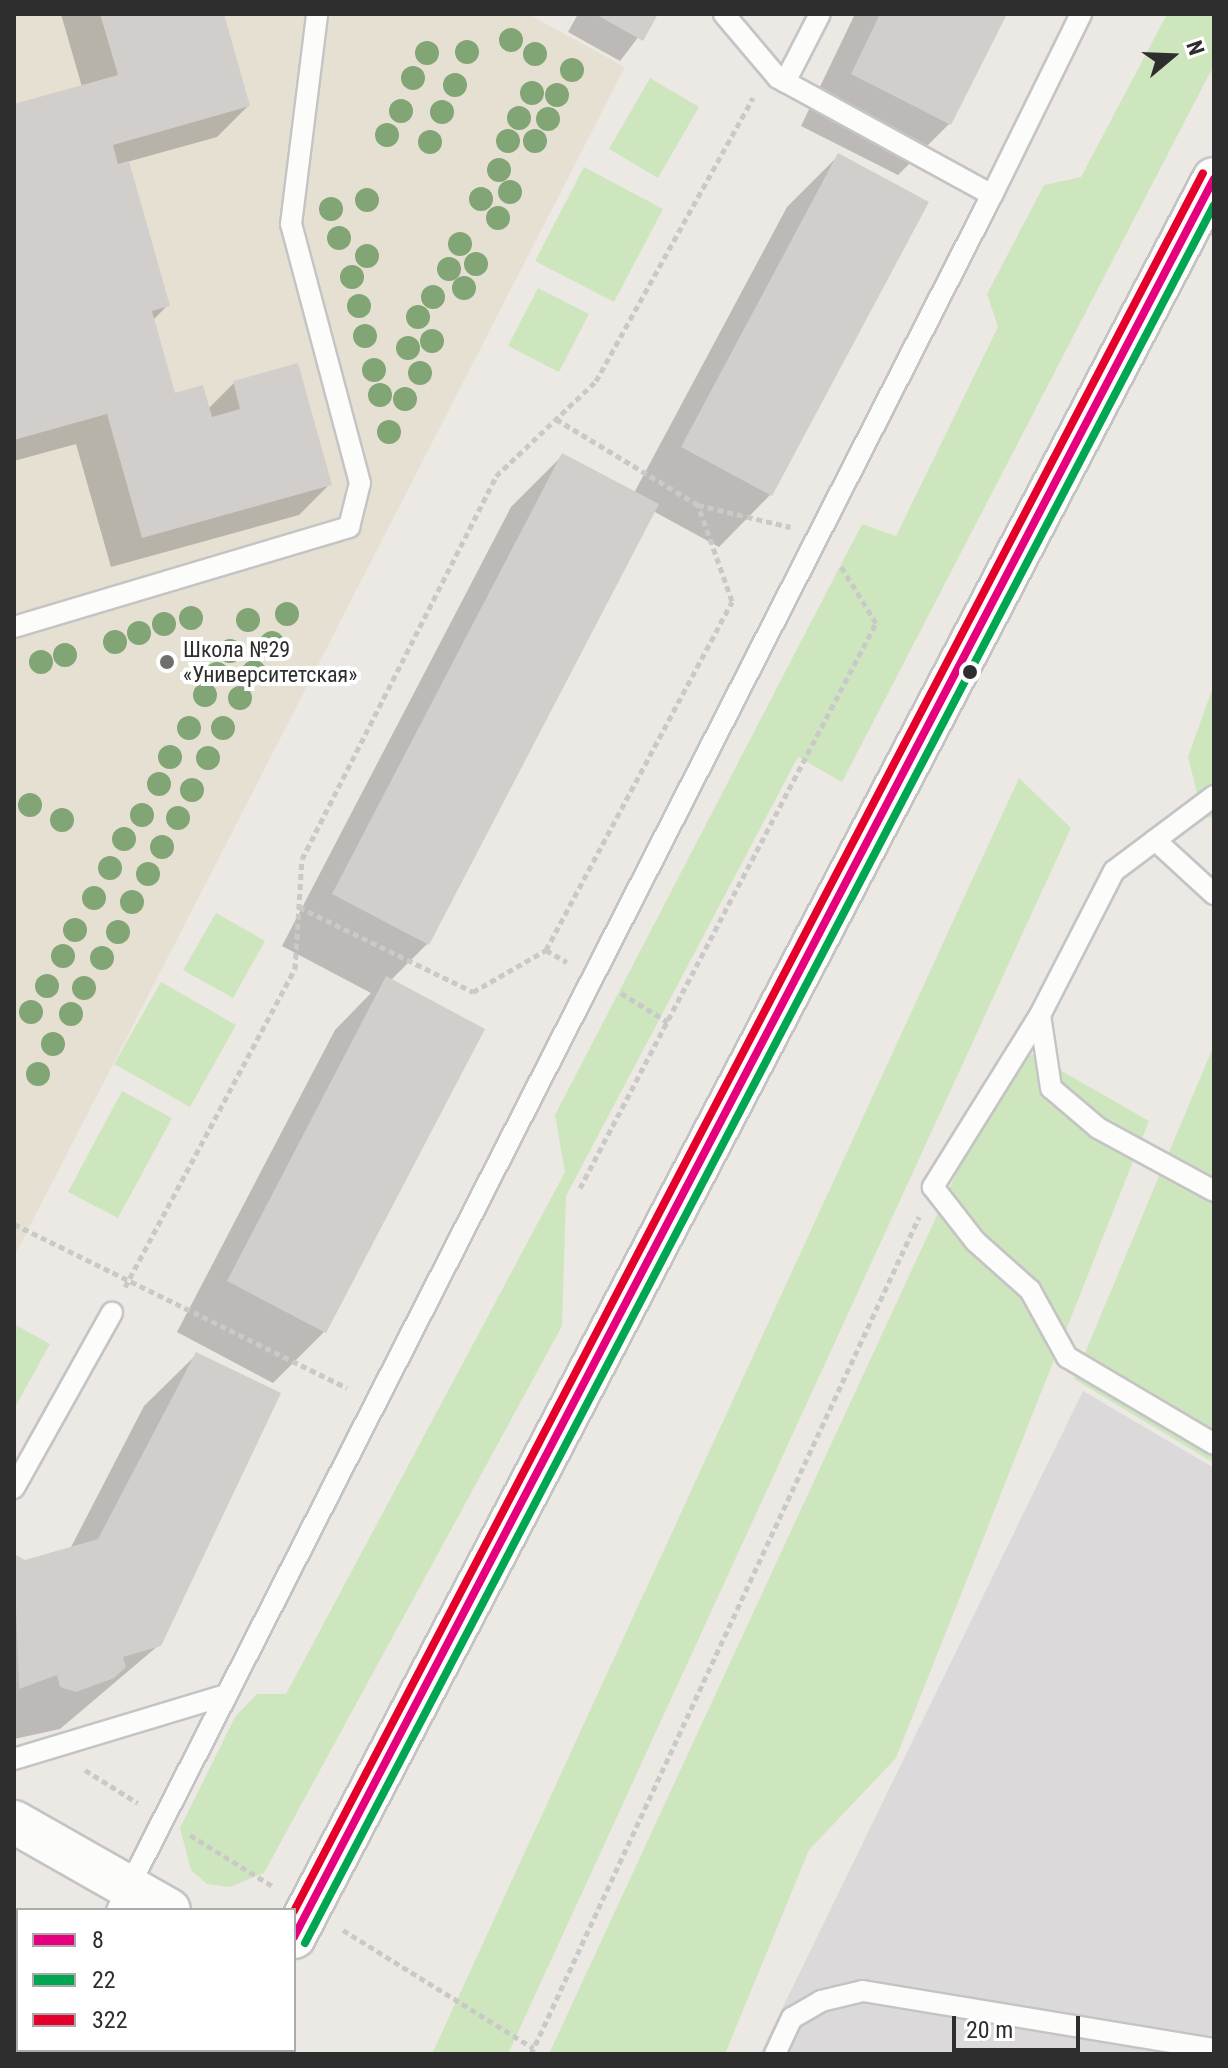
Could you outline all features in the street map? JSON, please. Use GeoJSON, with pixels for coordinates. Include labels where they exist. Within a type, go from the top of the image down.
{"type":"FeatureCollection","features":[{"type":"Feature","properties":{"kind":"street"},"geometry":{"type":"LineString","coordinates":[[296,1933],[1214,179]]}},
{"type":"Feature","properties":{"kind":"street"},"geometry":{"type":"LineString","coordinates":[[14,1822],[122,1896],[162,1908]]}},
{"type":"Feature","properties":{"kind":"lane"},"geometry":{"type":"LineString","coordinates":[[14,627],[349,527],[360,483],[291,224],[317,14]]}},
{"type":"Feature","properties":{"kind":"lane"},"geometry":{"type":"LineString","coordinates":[[724,14],[785,82],[992,195]]}},
{"type":"Feature","properties":{"kind":"lane"},"geometry":{"type":"LineString","coordinates":[[785,82],[820,14]]}},
{"type":"Feature","properties":{"kind":"lane"},"geometry":{"type":"LineString","coordinates":[[122,1896],[581,970],[822,535],[1081,14]]}},
{"type":"Feature","properties":{"kind":"lane"},"geometry":{"type":"LineString","coordinates":[[1214,796],[1114,871],[1040,1015],[933,1187],[975,1241],[1030,1290],[1067,1357],[1214,1444]]}},
{"type":"Feature","properties":{"kind":"lane"},"geometry":{"type":"LineString","coordinates":[[1155,840],[1214,894]]}},
{"type":"Feature","properties":{"kind":"lane"},"geometry":{"type":"LineString","coordinates":[[1040,1015],[1051,1088],[1098,1128],[1214,1191]]}},
{"type":"Feature","properties":{"kind":"lane"},"geometry":{"type":"LineString","coordinates":[[14,1488],[112,1313]]}},
{"type":"Feature","properties":{"kind":"lane"},"geometry":{"type":"LineString","coordinates":[[14,1759],[223,1696]]}},
{"type":"Feature","properties":{"kind":"lane"},"geometry":{"type":"LineString","coordinates":[[775,2054],[792,2018],[821,2001],[863,1991],[1214,2049]]}},
{"type":"Feature","properties":{"kind":"path"},"geometry":{"type":"LineString","coordinates":[[112,1313],[295,969],[302,859],[496,476],[596,381],[769,67]]}},
{"type":"Feature","properties":{"kind":"path"},"geometry":{"type":"LineString","coordinates":[[556,419],[698,505],[822,535],[876,623],[580,1188]]}},
{"type":"Feature","properties":{"kind":"path"},"geometry":{"type":"LineString","coordinates":[[299,907],[473,992],[546,950],[732,601],[698,505]]}},
{"type":"Feature","properties":{"kind":"path"},"geometry":{"type":"LineString","coordinates":[[546,950],[668,1022]]}},
{"type":"Feature","properties":{"kind":"path"},"geometry":{"type":"LineString","coordinates":[[566,979],[581,970]]}},
{"type":"Feature","properties":{"kind":"path"},"geometry":{"type":"LineString","coordinates":[[531,2054],[933,1187]]}},
{"type":"Feature","properties":{"kind":"path"},"geometry":{"type":"LineString","coordinates":[[14,1224],[354,1391]]}},
{"type":"Feature","properties":{"kind":"path"},"geometry":{"type":"LineString","coordinates":[[347,1405],[361,1377]]}},
{"type":"Feature","properties":{"kind":"shaded area","name":"Школа №29 «Университетская»"},"geometry":{"type":"Polygon","coordinates":[[[14,14],[528,14],[625,67],[14,1257],[14,14]]]}},
{"type":"Feature","properties":{"kind":"shaded area"},"geometry":{"type":"Polygon","coordinates":[[[1083,1391],[1214,1468],[1214,2054],[760,2054],[1083,1391]]]}},
{"type":"Feature","properties":{"kind":"green space"},"geometry":{"type":"Polygon","coordinates":[[[1167,14],[1214,14],[1214,65],[842,782],[798,757],[566,1196],[562,1326],[264,1873],[230,1887],[207,1884],[191,1870],[180,1828],[235,1717],[257,1694],[286,1694],[565,1172],[555,1115],[862,524],[896,536],[998,327],[987,294],[1044,185],[1081,177],[1167,14]]]}},
{"type":"Feature","properties":{"kind":"green space"},"geometry":{"type":"Polygon","coordinates":[[[650,78],[699,107],[658,178],[609,149],[650,78]]]}},
{"type":"Feature","properties":{"kind":"green space"},"geometry":{"type":"Polygon","coordinates":[[[584,167],[663,209],[614,302],[535,261],[584,167]]]}},
{"type":"Feature","properties":{"kind":"green space"},"geometry":{"type":"Polygon","coordinates":[[[538,288],[589,314],[559,372],[508,346],[538,288]]]}},
{"type":"Feature","properties":{"kind":"green space"},"geometry":{"type":"Polygon","coordinates":[[[1214,684],[1214,818],[1203,817],[1188,757],[1214,684]]]}},
{"type":"Feature","properties":{"kind":"green space"},"geometry":{"type":"Polygon","coordinates":[[[1019,778],[1071,828],[508,2054],[432,2054],[1019,778]]]}},
{"type":"Feature","properties":{"kind":"green space"},"geometry":{"type":"Polygon","coordinates":[[[216,913],[265,941],[233,998],[183,970],[216,913]]]}},
{"type":"Feature","properties":{"kind":"green space"},"geometry":{"type":"Polygon","coordinates":[[[161,982],[236,1025],[190,1107],[114,1064],[161,982]]]}},
{"type":"Feature","properties":{"kind":"green space"},"geometry":{"type":"Polygon","coordinates":[[[1214,1045],[1214,1463],[1074,1379],[1214,1045]]]}},
{"type":"Feature","properties":{"kind":"green space"},"geometry":{"type":"Polygon","coordinates":[[[1032,1054],[1149,1121],[896,1758],[809,1850],[725,2054],[549,2054],[1001,1077],[1032,1054]]]}},
{"type":"Feature","properties":{"kind":"green space"},"geometry":{"type":"Polygon","coordinates":[[[122,1091],[172,1118],[118,1218],[68,1192],[122,1091]]]}},
{"type":"Feature","properties":{"kind":"green space"},"geometry":{"type":"Polygon","coordinates":[[[14,1324],[50,1344],[14,1409],[14,1324]]]}},
{"type":"Feature","properties":{"kind":"building"},"geometry":{"type":"Polygon","coordinates":[[[100,14],[224,14],[250,106],[113,145],[118,164],[129,161],[170,306],[152,311],[175,393],[203,385],[212,417],[240,409],[233,381],[298,363],[332,485],[142,538],[107,414],[14,440],[14,104],[118,75],[100,14]]]}},
{"type":"Feature","properties":{"kind":"building"},"geometry":{"type":"Polygon","coordinates":[[[595,14],[658,14],[643,41],[595,14]]]}},
{"type":"Feature","properties":{"kind":"building"},"geometry":{"type":"Polygon","coordinates":[[[880,14],[1007,14],[951,125],[851,74],[880,14]]]}},
{"type":"Feature","properties":{"kind":"building"},"geometry":{"type":"Polygon","coordinates":[[[838,153],[929,202],[772,496],[681,447],[838,153]]]}},
{"type":"Feature","properties":{"kind":"building"},"geometry":{"type":"Polygon","coordinates":[[[562,453],[659,504],[429,945],[332,894],[562,453]]]}},
{"type":"Feature","properties":{"kind":"building"},"geometry":{"type":"Polygon","coordinates":[[[386,976],[485,1029],[326,1333],[227,1281],[386,976]]]}},
{"type":"Feature","properties":{"kind":"building"},"geometry":{"type":"Polygon","coordinates":[[[196,1352],[281,1393],[161,1646],[123,1657],[126,1667],[114,1678],[76,1692],[60,1687],[57,1675],[19,1689],[14,1554],[25,1560],[98,1539],[196,1352]]]}},
{"type":"Feature","properties":{"kind":"transit line","name":"322"},"geometry":{"type":"LineString","coordinates":[[296,1908],[1203,173]]}},
{"type":"Feature","properties":{"kind":"transit line","name":"8"},"geometry":{"type":"LineString","coordinates":[[296,1933],[1214,179]]}},
{"type":"Feature","properties":{"kind":"transit line","name":"22"},"geometry":{"type":"LineString","coordinates":[[305,1943],[1214,205]]}},
{"type":"Feature","properties":{"kind":"place","name":"Школа №29 «Университетская»"},"geometry":{"type":"Point","coordinates":[167,662]}}]}
